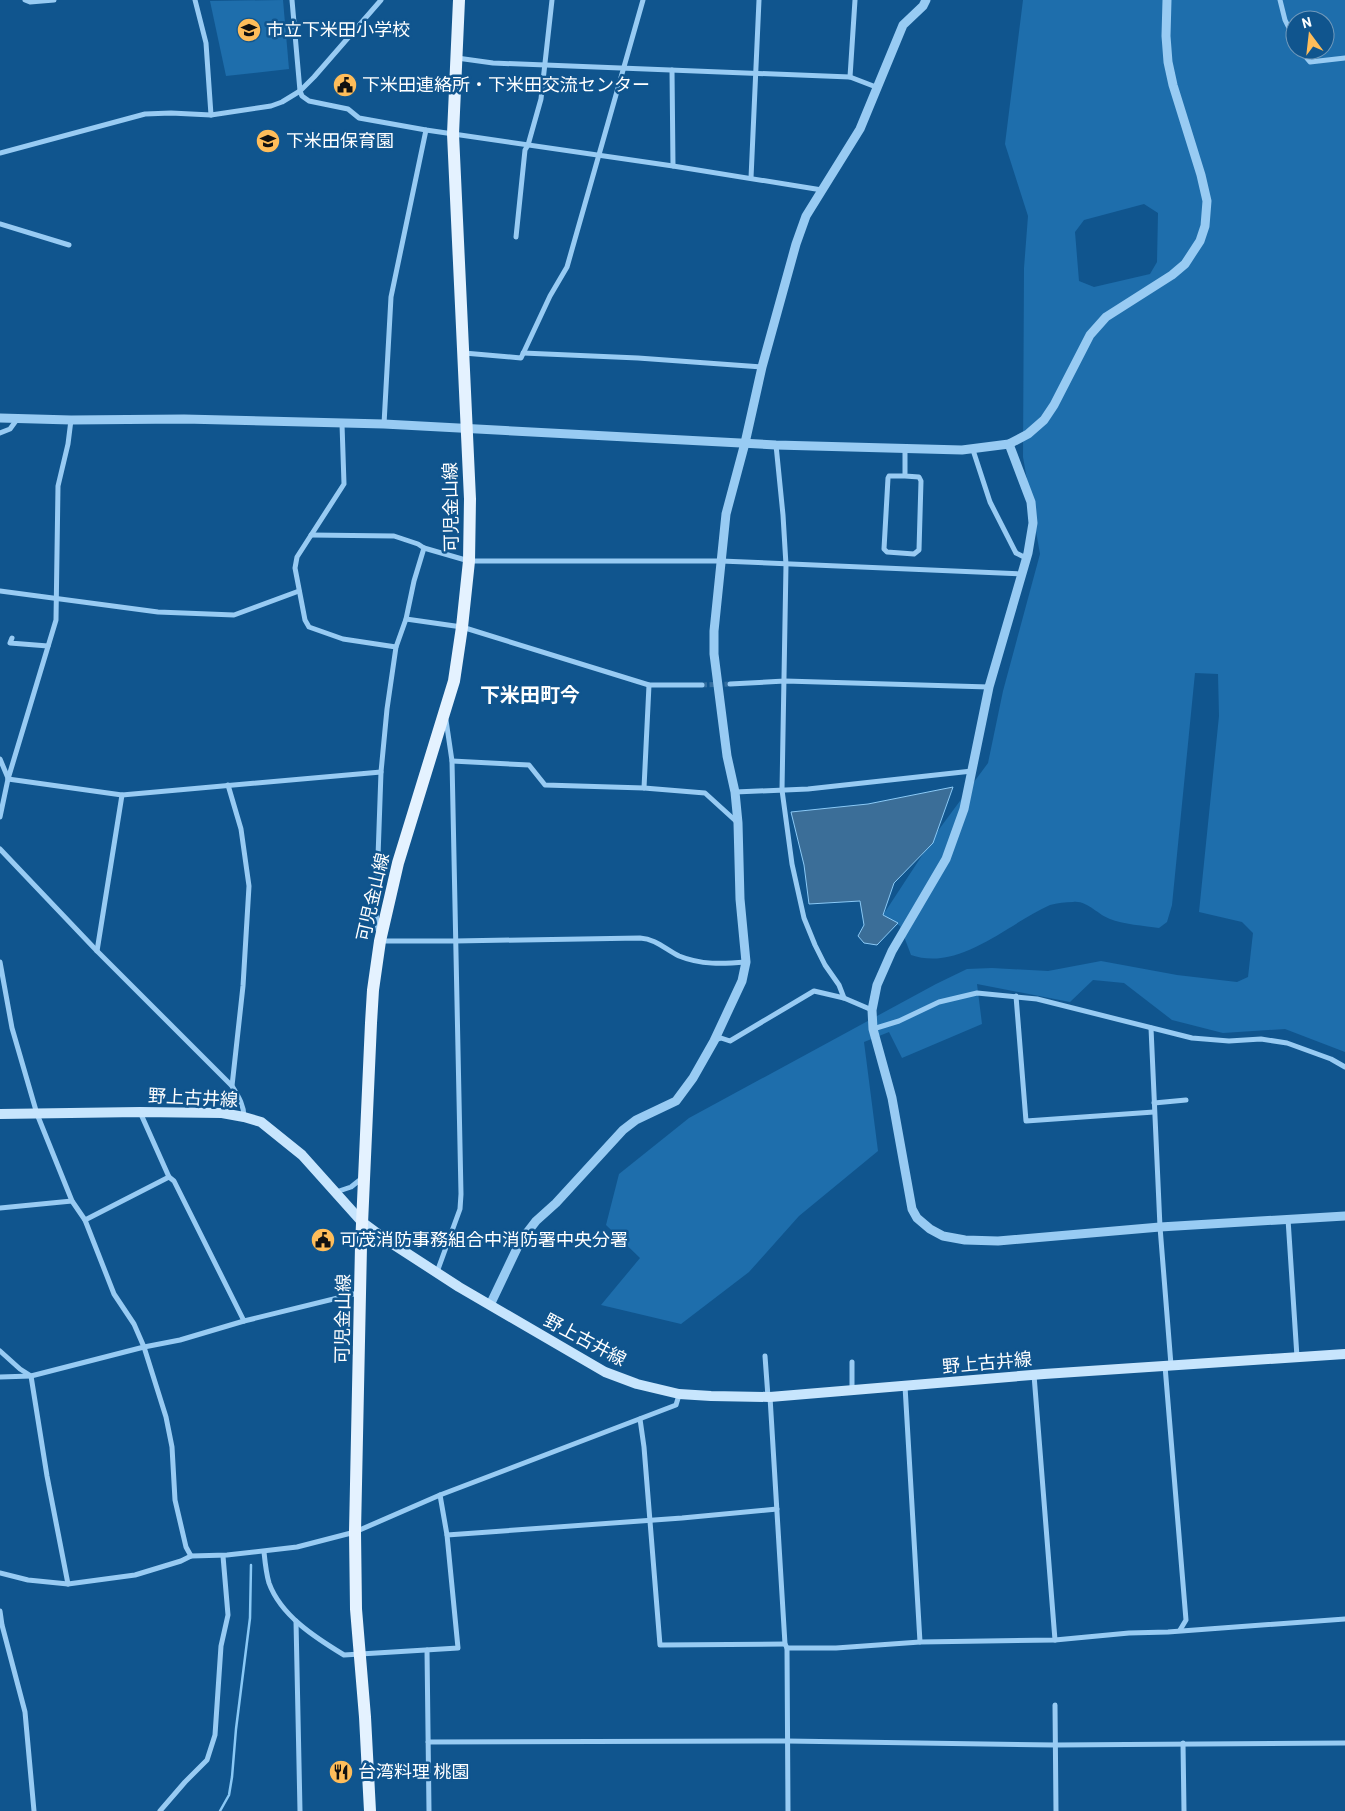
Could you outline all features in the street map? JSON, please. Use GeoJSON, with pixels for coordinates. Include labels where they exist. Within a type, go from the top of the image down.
{"type":"FeatureCollection","features":[{"type":"Feature","properties":{"kind":"main road","name":"可児金山線"},"geometry":{"type":"LineString","coordinates":[[370,1811],[366,1717],[356,1609],[355,1532],[362,1222],[373,990],[380,940],[398,863],[454,681],[469,561],[470,499],[453,134],[459,0]]}},
{"type":"Feature","properties":{"kind":"main road","name":"野上古井線"},"geometry":{"type":"LineString","coordinates":[[0,1114],[140,1112],[222,1113],[244,1116],[265,1125],[302,1155],[362,1222],[385,1239],[490,1305],[605,1372],[637,1384],[679,1394],[769,1397],[1034,1375],[1345,1354]]}},
{"type":"Feature","properties":{"kind":"street"},"geometry":{"type":"LineString","coordinates":[[28,1],[54,0]]}},
{"type":"Feature","properties":{"kind":"street"},"geometry":{"type":"LineString","coordinates":[[195,0],[206,43],[211,115]]}},
{"type":"Feature","properties":{"kind":"street"},"geometry":{"type":"LineString","coordinates":[[292,0],[300,91],[302,96],[309,101],[348,109],[359,118],[426,130],[822,190]]}},
{"type":"Feature","properties":{"kind":"street"},"geometry":{"type":"LineString","coordinates":[[0,153],[145,114],[211,115],[270,106],[282,102],[300,91],[381,0]]}},
{"type":"Feature","properties":{"kind":"street"},"geometry":{"type":"LineString","coordinates":[[516,236],[525,150],[541,99],[552,0]]}},
{"type":"Feature","properties":{"kind":"street"},"geometry":{"type":"LineString","coordinates":[[463,353],[521,358],[566,267],[643,0]]}},
{"type":"Feature","properties":{"kind":"street"},"geometry":{"type":"LineString","coordinates":[[751,178],[759,0]]}},
{"type":"Feature","properties":{"kind":"street"},"geometry":{"type":"LineString","coordinates":[[850,77],[855,0]]}},
{"type":"Feature","properties":{"kind":"street"},"geometry":{"type":"LineString","coordinates":[[490,1305],[519,1244],[536,1221],[556,1203],[623,1130],[636,1120],[676,1101],[693,1078],[714,1041],[742,981],[746,962],[740,899],[738,823],[714,654],[714,631],[726,514],[745,443],[762,367],[796,244],[806,216],[860,129],[903,25],[923,6],[926,0]]}},
{"type":"Feature","properties":{"kind":"street"},"geometry":{"type":"LineString","coordinates":[[0,418],[71,420],[184,419],[384,424],[776,445],[973,450],[1009,444],[1028,434],[1044,420],[1054,405],[1090,335],[1106,317],[1172,275],[1185,264],[1200,241],[1205,226],[1207,201],[1168,62],[1166,36],[1167,0]]}},
{"type":"Feature","properties":{"kind":"street"},"geometry":{"type":"LineString","coordinates":[[1280,0],[1285,20]]}},
{"type":"Feature","properties":{"kind":"street"},"geometry":{"type":"LineString","coordinates":[[456,58],[493,63],[850,77],[876,87]]}},
{"type":"Feature","properties":{"kind":"street"},"geometry":{"type":"LineString","coordinates":[[1308,60],[1310,62],[1328,60]]}},
{"type":"Feature","properties":{"kind":"street"},"geometry":{"type":"LineString","coordinates":[[672,70],[673,166]]}},
{"type":"Feature","properties":{"kind":"street"},"geometry":{"type":"LineString","coordinates":[[384,424],[391,297],[426,130]]}},
{"type":"Feature","properties":{"kind":"street"},"geometry":{"type":"LineString","coordinates":[[0,224],[69,245]]}},
{"type":"Feature","properties":{"kind":"street"},"geometry":{"type":"LineString","coordinates":[[523,353],[638,358],[762,367]]}},
{"type":"Feature","properties":{"kind":"street"},"geometry":{"type":"LineString","coordinates":[[0,432],[10,429],[18,418]]}},
{"type":"Feature","properties":{"kind":"street"},"geometry":{"type":"LineString","coordinates":[[0,817],[8,779],[56,620],[58,486],[68,444],[71,420]]}},
{"type":"Feature","properties":{"kind":"street"},"geometry":{"type":"LineString","coordinates":[[342,424],[344,484],[297,556],[295,568],[305,620],[310,627],[343,639],[396,647]]}},
{"type":"Feature","properties":{"kind":"street"},"geometry":{"type":"LineString","coordinates":[[1009,444],[1031,502],[1033,523],[1026,558],[988,687],[964,808],[946,859],[892,951],[876,985],[872,1010],[874,1029],[892,1098],[912,1209],[917,1218],[930,1229],[943,1236],[964,1240],[998,1240],[1160,1227],[1345,1216]]}},
{"type":"Feature","properties":{"kind":"street"},"geometry":{"type":"LineString","coordinates":[[776,445],[786,565],[782,790],[792,864],[804,918],[819,952],[839,985],[844,998]]}},
{"type":"Feature","properties":{"kind":"street"},"geometry":{"type":"LineString","coordinates":[[905,448],[905,476]]}},
{"type":"Feature","properties":{"kind":"street"},"geometry":{"type":"LineString","coordinates":[[973,450],[990,502],[1016,553],[1026,558]]}},
{"type":"Feature","properties":{"kind":"street"},"geometry":{"type":"LineString","coordinates":[[889,476],[905,476],[919,477],[921,480],[919,550],[914,554],[887,552],[884,549],[888,478],[889,476]]}},
{"type":"Feature","properties":{"kind":"street"},"geometry":{"type":"LineString","coordinates":[[311,535],[394,536],[424,548],[469,561],[721,561],[1021,574]]}},
{"type":"Feature","properties":{"kind":"street"},"geometry":{"type":"LineString","coordinates":[[424,548],[414,581],[406,619],[396,647],[387,709],[381,772],[376,913],[380,940],[455,942],[650,938],[677,955],[693,961],[715,964],[746,962]]}},
{"type":"Feature","properties":{"kind":"street"},"geometry":{"type":"LineString","coordinates":[[0,590],[158,612],[234,614],[299,591]]}},
{"type":"Feature","properties":{"kind":"street"},"geometry":{"type":"LineString","coordinates":[[406,619],[462,627],[649,685],[702,685]]}},
{"type":"Feature","properties":{"kind":"street"},"geometry":{"type":"LineString","coordinates":[[12,638],[10,643],[48,646]]}},
{"type":"Feature","properties":{"kind":"street"},"geometry":{"type":"LineString","coordinates":[[730,684],[785,681],[988,687]]}},
{"type":"Feature","properties":{"kind":"street"},"geometry":{"type":"LineString","coordinates":[[644,788],[649,685]]}},
{"type":"Feature","properties":{"kind":"street"},"geometry":{"type":"LineString","coordinates":[[437,1272],[460,1208],[461,1194],[452,761],[444,710]]}},
{"type":"Feature","properties":{"kind":"street"},"geometry":{"type":"LineString","coordinates":[[0,759],[8,779]]}},
{"type":"Feature","properties":{"kind":"street"},"geometry":{"type":"LineString","coordinates":[[452,761],[529,765],[545,785],[644,788],[705,793],[738,823]]}},
{"type":"Feature","properties":{"kind":"street"},"geometry":{"type":"LineString","coordinates":[[735,792],[808,789],[972,771]]}},
{"type":"Feature","properties":{"kind":"street"},"geometry":{"type":"LineString","coordinates":[[8,779],[122,795],[381,772]]}},
{"type":"Feature","properties":{"kind":"street"},"geometry":{"type":"LineString","coordinates":[[228,785],[241,829],[249,886],[243,986],[232,1086]]}},
{"type":"Feature","properties":{"kind":"street"},"geometry":{"type":"LineString","coordinates":[[97,951],[122,795]]}},
{"type":"Feature","properties":{"kind":"street"},"geometry":{"type":"LineString","coordinates":[[0,849],[97,951],[232,1086],[240,1099],[244,1116]]}},
{"type":"Feature","properties":{"kind":"street"},"geometry":{"type":"LineString","coordinates":[[0,962],[12,1028],[36,1114],[72,1201],[84,1220],[114,1294],[134,1324],[144,1347],[166,1416],[172,1447],[175,1500],[186,1548],[191,1556]]}},
{"type":"Feature","properties":{"kind":"street"},"geometry":{"type":"LineString","coordinates":[[714,1041],[721,1038],[730,1041],[814,991],[844,998],[872,1010]]}},
{"type":"Feature","properties":{"kind":"street"},"geometry":{"type":"LineString","coordinates":[[874,1029],[899,1021],[939,1002],[977,993],[1016,996],[1037,999],[1192,1038],[1229,1041],[1261,1039],[1287,1043],[1331,1059],[1345,1067]]}},
{"type":"Feature","properties":{"kind":"street"},"geometry":{"type":"LineString","coordinates":[[1016,996],[1026,1121],[1154,1112]]}},
{"type":"Feature","properties":{"kind":"street"},"geometry":{"type":"LineString","coordinates":[[1151,1028],[1168,1366],[1186,1620],[1180,1630]]}},
{"type":"Feature","properties":{"kind":"street"},"geometry":{"type":"LineString","coordinates":[[1154,1103],[1186,1100]]}},
{"type":"Feature","properties":{"kind":"street"},"geometry":{"type":"LineString","coordinates":[[140,1112],[169,1177],[174,1181],[244,1321]]}},
{"type":"Feature","properties":{"kind":"street"},"geometry":{"type":"LineString","coordinates":[[336,1192],[352,1188],[364,1175]]}},
{"type":"Feature","properties":{"kind":"street"},"geometry":{"type":"LineString","coordinates":[[84,1220],[169,1177]]}},
{"type":"Feature","properties":{"kind":"street"},"geometry":{"type":"LineString","coordinates":[[0,1208],[72,1201]]}},
{"type":"Feature","properties":{"kind":"street"},"geometry":{"type":"LineString","coordinates":[[1288,1220],[1297,1358]]}},
{"type":"Feature","properties":{"kind":"street"},"geometry":{"type":"LineString","coordinates":[[0,1377],[31,1376],[361,1293]]}},
{"type":"Feature","properties":{"kind":"street"},"geometry":{"type":"LineString","coordinates":[[0,1351],[31,1376],[47,1476],[68,1584]]}},
{"type":"Feature","properties":{"kind":"street"},"geometry":{"type":"LineString","coordinates":[[765,1356],[786,1646],[788,1811]]}},
{"type":"Feature","properties":{"kind":"street"},"geometry":{"type":"LineString","coordinates":[[852,1362],[852,1390]]}},
{"type":"Feature","properties":{"kind":"street"},"geometry":{"type":"LineString","coordinates":[[1034,1375],[1055,1640]]}},
{"type":"Feature","properties":{"kind":"street"},"geometry":{"type":"LineString","coordinates":[[905,1386],[920,1642]]}},
{"type":"Feature","properties":{"kind":"street"},"geometry":{"type":"LineString","coordinates":[[0,1573],[28,1580],[68,1584],[135,1574],[181,1561],[191,1556],[223,1556],[264,1552],[297,1547],[355,1532],[440,1495],[676,1405],[679,1394]]}},
{"type":"Feature","properties":{"kind":"street"},"geometry":{"type":"LineString","coordinates":[[640,1419],[660,1645],[836,1648],[920,1642],[1055,1640],[1345,1619]]}},
{"type":"Feature","properties":{"kind":"street"},"geometry":{"type":"LineString","coordinates":[[264,1552],[269,1583],[279,1602],[296,1621],[344,1655],[458,1648],[447,1536],[440,1495]]}},
{"type":"Feature","properties":{"kind":"street"},"geometry":{"type":"LineString","coordinates":[[447,1536],[650,1521],[777,1509]]}},
{"type":"Feature","properties":{"kind":"street"},"geometry":{"type":"LineString","coordinates":[[160,1811],[207,1760],[215,1735],[221,1646],[228,1615],[223,1556]]}},
{"type":"Feature","properties":{"kind":"street"},"geometry":{"type":"LineString","coordinates":[[0,1611],[2,1626],[25,1712],[34,1811]]}},
{"type":"Feature","properties":{"kind":"street"},"geometry":{"type":"LineString","coordinates":[[296,1621],[300,1811]]}},
{"type":"Feature","properties":{"kind":"street"},"geometry":{"type":"LineString","coordinates":[[427,1650],[429,1811]]}},
{"type":"Feature","properties":{"kind":"street"},"geometry":{"type":"LineString","coordinates":[[1055,1705],[1056,1811]]}},
{"type":"Feature","properties":{"kind":"street"},"geometry":{"type":"LineString","coordinates":[[428,1742],[787,1741],[1055,1745],[1345,1743]]}},
{"type":"Feature","properties":{"kind":"street"},"geometry":{"type":"LineString","coordinates":[[1183,1743],[1184,1811]]}},
{"type":"Feature","properties":{"kind":"shaded area"},"geometry":{"type":"Polygon","coordinates":[[[283,0],[289,69],[226,76],[210,1],[283,0]]]}},
{"type":"Feature","properties":{"kind":"shaded area"},"geometry":{"type":"Polygon","coordinates":[[[1023,0],[1345,0],[1345,1052],[1285,1029],[1223,1033],[1172,1020],[1124,983],[1093,980],[1070,1002],[977,984],[982,1024],[902,1058],[889,1032],[864,1042],[878,1151],[799,1216],[749,1272],[681,1324],[601,1305],[640,1258],[606,1225],[619,1174],[689,1118],[936,984],[967,969],[992,968],[1048,971],[1101,961],[1177,975],[1237,982],[1248,977],[1253,933],[1242,922],[1199,912],[1219,716],[1218,674],[1195,673],[1172,905],[1167,922],[1159,928],[1115,921],[1083,903],[1062,903],[1050,905],[983,943],[965,951],[947,957],[929,958],[911,955],[900,926],[883,915],[940,828],[988,763],[1003,691],[1040,554],[1023,457],[1024,268],[1028,216],[1005,144],[1023,0]],[[1144,204],[1084,220],[1075,232],[1079,281],[1094,287],[1150,274],[1157,262],[1158,213],[1144,204]]]}},
{"type":"Feature","properties":{"kind":"shaded area"},"geometry":{"type":"Polygon","coordinates":[[[953,787],[933,843],[894,883],[883,915],[898,923],[877,945],[864,943],[858,936],[864,925],[860,901],[809,904],[804,865],[791,812],[868,804],[953,787]]]}},
{"type":"Feature","properties":{"kind":"waterway"},"geometry":{"type":"LineString","coordinates":[[220,1811],[229,1795],[232,1777],[250,1618],[251,1565]]}},
{"type":"Feature","properties":{"kind":"tunnel"},"geometry":{"type":"LineString","coordinates":[[702,685],[730,684]]}},
{"type":"Feature","properties":{"kind":"place","name":"市立下米田小学校"},"geometry":{"type":"Point","coordinates":[249,30]}},
{"type":"Feature","properties":{"kind":"place","name":"下米田連絡所・下米田交流センター"},"geometry":{"type":"Point","coordinates":[345,85]}},
{"type":"Feature","properties":{"kind":"place","name":"下米田保育園"},"geometry":{"type":"Point","coordinates":[268,141]}},
{"type":"Feature","properties":{"kind":"place","name":"可茂消防事務組合中消防署中央分署"},"geometry":{"type":"Point","coordinates":[323,1240]}},
{"type":"Feature","properties":{"kind":"place","name":"台湾料理 桃園"},"geometry":{"type":"Point","coordinates":[341,1772]}},
{"type":"Feature","properties":{"kind":"district","name":"下米田町今"},"geometry":{"type":"Point","coordinates":[530,695]}}]}
